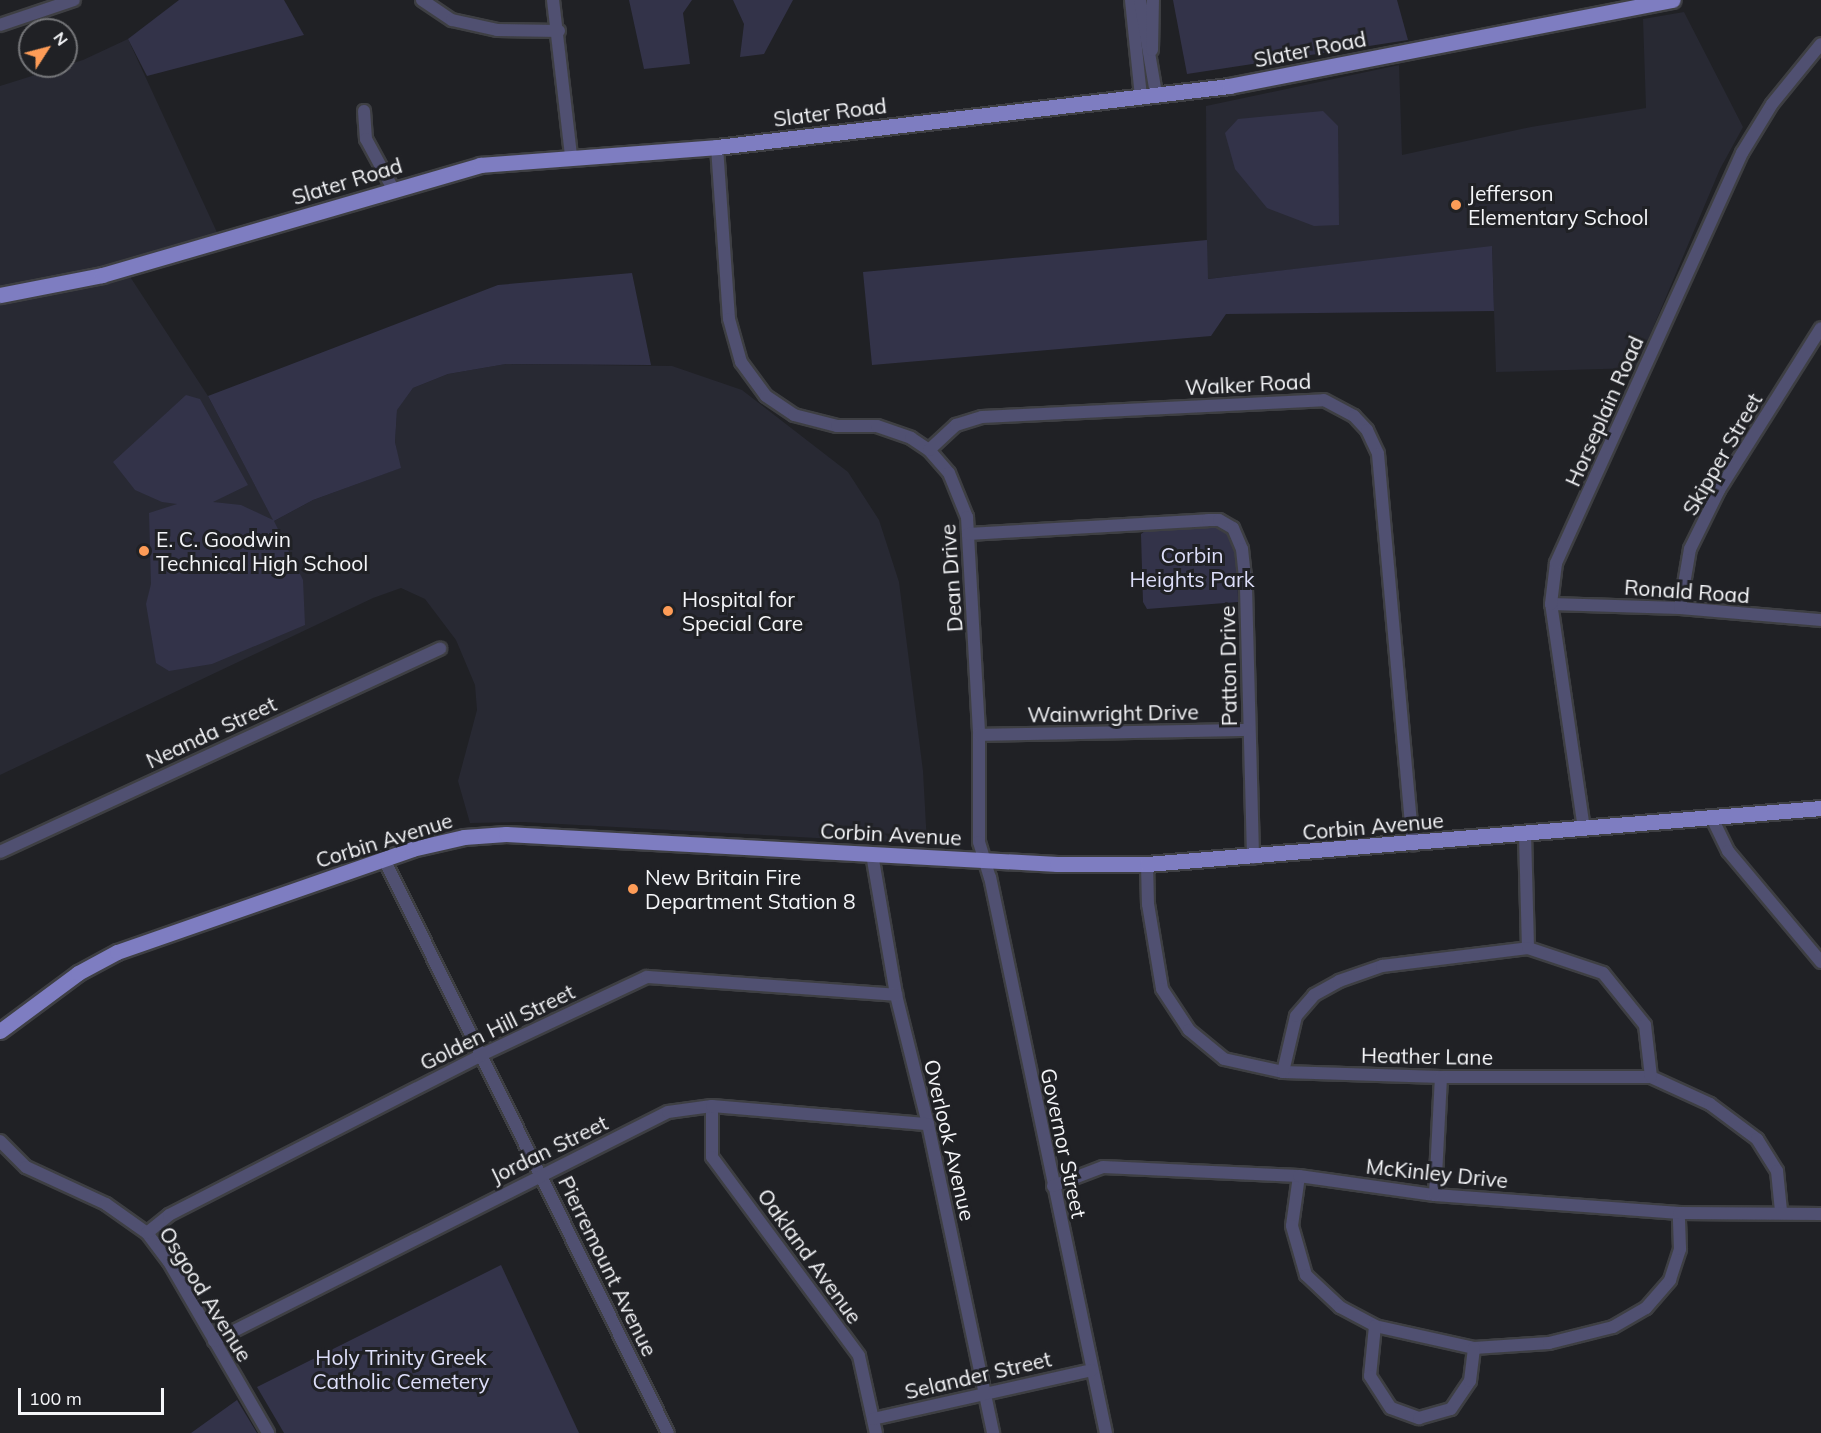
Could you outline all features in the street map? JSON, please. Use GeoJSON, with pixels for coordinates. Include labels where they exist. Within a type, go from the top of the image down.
{"type":"FeatureCollection","features":[{"type":"Feature","properties":{"kind":"main road","name":"Slater Road"},"geometry":{"type":"LineString","coordinates":[[0,295],[102,275],[480,165],[571,156],[717,147],[1229,86],[1673,0]]}},
{"type":"Feature","properties":{"kind":"main road","name":"Corbin Avenue"},"geometry":{"type":"LineString","coordinates":[[0,1031],[78,973],[110,955],[384,859],[455,838],[506,834],[985,860],[1147,864],[1253,858],[1821,808]]}},
{"type":"Feature","properties":{"kind":"street"},"geometry":{"type":"LineString","coordinates":[[0,25],[74,0]]}},
{"type":"Feature","properties":{"kind":"street"},"geometry":{"type":"LineString","coordinates":[[422,0],[452,20],[497,30],[559,31]]}},
{"type":"Feature","properties":{"kind":"street"},"geometry":{"type":"LineString","coordinates":[[553,0],[559,31],[571,156]]}},
{"type":"Feature","properties":{"kind":"street"},"geometry":{"type":"LineString","coordinates":[[1131,0],[1149,95]]}},
{"type":"Feature","properties":{"kind":"street"},"geometry":{"type":"LineString","coordinates":[[1140,0],[1151,55]]}},
{"type":"Feature","properties":{"kind":"street"},"geometry":{"type":"LineString","coordinates":[[1149,95],[1153,0]]}},
{"type":"Feature","properties":{"kind":"street","name":"Horseplain Road"},"geometry":{"type":"LineString","coordinates":[[1584,829],[1551,604],[1556,563],[1742,153],[1772,104],[1821,44]]}},
{"type":"Feature","properties":{"kind":"street"},"geometry":{"type":"LineString","coordinates":[[364,111],[366,139],[393,189]]}},
{"type":"Feature","properties":{"kind":"street","name":"Dean Drive"},"geometry":{"type":"LineString","coordinates":[[717,147],[729,319],[741,362],[766,396],[794,415],[837,426],[887,428],[929,450],[957,488],[967,517],[979,735],[979,842],[985,860]]}},
{"type":"Feature","properties":{"kind":"street","name":"Skipper Street"},"geometry":{"type":"LineString","coordinates":[[1680,609],[1690,549],[1714,500],[1821,328]]}},
{"type":"Feature","properties":{"kind":"street","name":"Walker Road"},"geometry":{"type":"LineString","coordinates":[[929,450],[956,425],[982,417],[1324,400],[1354,416],[1367,430],[1378,454],[1413,844]]}},
{"type":"Feature","properties":{"kind":"street","name":"Patton Drive"},"geometry":{"type":"LineString","coordinates":[[968,534],[1208,520],[1226,523],[1238,537],[1244,564],[1253,858]]}},
{"type":"Feature","properties":{"kind":"street","name":"Ronald Road"},"geometry":{"type":"LineString","coordinates":[[1551,604],[1680,609],[1821,620]]}},
{"type":"Feature","properties":{"kind":"street","name":"Neanda Street"},"geometry":{"type":"LineString","coordinates":[[0,852],[440,649]]}},
{"type":"Feature","properties":{"kind":"street","name":"Wainwright Drive"},"geometry":{"type":"LineString","coordinates":[[979,735],[1249,730]]}},
{"type":"Feature","properties":{"kind":"street"},"geometry":{"type":"LineString","coordinates":[[1712,818],[1728,851],[1821,962]]}},
{"type":"Feature","properties":{"kind":"street"},"geometry":{"type":"LineString","coordinates":[[1524,834],[1527,948]]}},
{"type":"Feature","properties":{"kind":"street","name":"Overlook Avenue"},"geometry":{"type":"LineString","coordinates":[[872,854],[896,995],[928,1124],[993,1433]]}},
{"type":"Feature","properties":{"kind":"street","name":"Pierremount Avenue"},"geometry":{"type":"LineString","coordinates":[[384,859],[542,1173],[668,1433]]}},
{"type":"Feature","properties":{"kind":"street","name":"Governor Street"},"geometry":{"type":"LineString","coordinates":[[985,860],[1106,1433]]}},
{"type":"Feature","properties":{"kind":"street","name":"Heather Lane"},"geometry":{"type":"LineString","coordinates":[[1147,864],[1148,904],[1162,989],[1189,1030],[1224,1059],[1283,1072],[1441,1077],[1651,1077],[1710,1104],[1757,1139],[1777,1171],[1781,1211]]}},
{"type":"Feature","properties":{"kind":"street"},"geometry":{"type":"LineString","coordinates":[[1283,1072],[1296,1016],[1314,995],[1339,981],[1382,966],[1527,948],[1603,973],[1645,1024],[1651,1077]]}},
{"type":"Feature","properties":{"kind":"street","name":"Golden Hill Street"},"geometry":{"type":"LineString","coordinates":[[147,1233],[169,1215],[481,1055],[647,977],[896,995]]}},
{"type":"Feature","properties":{"kind":"street"},"geometry":{"type":"LineString","coordinates":[[1435,1195],[1441,1077]]}},
{"type":"Feature","properties":{"kind":"street","name":"Jordan Street"},"geometry":{"type":"LineString","coordinates":[[214,1341],[542,1173],[668,1113],[712,1106],[928,1124]]}},
{"type":"Feature","properties":{"kind":"street","name":"Oakland Avenue"},"geometry":{"type":"LineString","coordinates":[[712,1106],[712,1157],[859,1356],[876,1433]]}},
{"type":"Feature","properties":{"kind":"street","name":"Osgood Avenue"},"geometry":{"type":"LineString","coordinates":[[0,1141],[26,1167],[106,1204],[147,1233],[268,1433]]}},
{"type":"Feature","properties":{"kind":"street","name":"McKinley Drive"},"geometry":{"type":"LineString","coordinates":[[1053,1186],[1103,1167],[1299,1176],[1435,1195],[1679,1213],[1781,1211],[1821,1214]]}},
{"type":"Feature","properties":{"kind":"street"},"geometry":{"type":"LineString","coordinates":[[1299,1176],[1292,1226],[1306,1275],[1340,1307],[1375,1326],[1474,1348],[1549,1343],[1613,1327],[1646,1308],[1670,1280],[1680,1249],[1679,1213]]}},
{"type":"Feature","properties":{"kind":"street"},"geometry":{"type":"LineString","coordinates":[[1375,1326],[1370,1376],[1391,1408],[1419,1418],[1451,1409],[1470,1381],[1474,1348]]}},
{"type":"Feature","properties":{"kind":"street","name":"Selander Street"},"geometry":{"type":"LineString","coordinates":[[873,1419],[1092,1370]]}},
{"type":"Feature","properties":{"kind":"shaded area","name":"Jefferson Elementary School"},"geometry":{"type":"Polygon","coordinates":[[[1684,12],[1743,127],[1720,169],[1636,368],[1496,372],[1492,247],[1207,279],[1206,106],[1399,65],[1402,155],[1531,127],[1646,108],[1643,19],[1684,12]]]}},
{"type":"Feature","properties":{"kind":"shaded area","name":"Hospital for Special Care"},"geometry":{"type":"Polygon","coordinates":[[[128,39],[221,241],[125,269],[208,396],[274,521],[313,500],[400,468],[395,442],[397,409],[413,388],[448,374],[506,364],[672,366],[742,390],[848,472],[879,520],[899,582],[923,771],[927,844],[523,822],[470,823],[458,781],[477,710],[475,685],[456,640],[425,599],[401,588],[373,598],[0,775],[0,86],[26,78],[78,78],[78,62],[128,39]]]}},
{"type":"Feature","properties":{"kind":"green space"},"geometry":{"type":"Polygon","coordinates":[[[179,0],[284,0],[304,35],[147,76],[128,39],[179,0]]]}},
{"type":"Feature","properties":{"kind":"green space"},"geometry":{"type":"Polygon","coordinates":[[[629,0],[692,0],[683,13],[690,64],[644,69],[629,0]]]}},
{"type":"Feature","properties":{"kind":"green space"},"geometry":{"type":"Polygon","coordinates":[[[733,0],[793,0],[764,54],[740,57],[744,24],[733,0]]]}},
{"type":"Feature","properties":{"kind":"green space"},"geometry":{"type":"Polygon","coordinates":[[[1173,0],[1397,0],[1408,40],[1187,74],[1173,0]]]}},
{"type":"Feature","properties":{"kind":"green space"},"geometry":{"type":"Polygon","coordinates":[[[1323,111],[1338,126],[1339,225],[1314,226],[1267,208],[1235,169],[1225,133],[1238,119],[1323,111]]]}},
{"type":"Feature","properties":{"kind":"green space"},"geometry":{"type":"Polygon","coordinates":[[[1207,240],[1208,279],[1492,246],[1494,311],[1226,314],[1211,336],[872,365],[863,272],[1207,240]]]}},
{"type":"Feature","properties":{"kind":"green space"},"geometry":{"type":"Polygon","coordinates":[[[632,273],[651,365],[506,364],[448,374],[413,388],[397,410],[395,442],[401,468],[313,500],[274,521],[303,580],[305,625],[212,664],[169,671],[156,663],[146,604],[151,584],[149,513],[177,504],[162,502],[135,490],[113,462],[186,395],[200,399],[248,485],[213,502],[241,505],[273,520],[208,396],[498,285],[632,273]]]}},
{"type":"Feature","properties":{"kind":"green space","name":"Corbin Heights Park"},"geometry":{"type":"Polygon","coordinates":[[[1211,526],[1228,531],[1237,547],[1238,602],[1147,609],[1143,602],[1141,534],[1148,529],[1211,526]]]}},
{"type":"Feature","properties":{"kind":"green space","name":"Holy Trinity Greek Catholic Cemetery"},"geometry":{"type":"Polygon","coordinates":[[[501,1265],[579,1433],[284,1433],[257,1387],[501,1265]]]}},
{"type":"Feature","properties":{"kind":"green space"},"geometry":{"type":"Polygon","coordinates":[[[237,1400],[257,1433],[191,1433],[237,1400]]]}},
{"type":"Feature","properties":{"kind":"place","name":"Jefferson Elementary School"},"geometry":{"type":"Point","coordinates":[1456,205]}},
{"type":"Feature","properties":{"kind":"place","name":"E. C. Goodwin Technical High School"},"geometry":{"type":"Point","coordinates":[144,551]}},
{"type":"Feature","properties":{"kind":"place","name":"Hospital for Special Care"},"geometry":{"type":"Point","coordinates":[668,611]}},
{"type":"Feature","properties":{"kind":"place","name":"New Britain Fire Department Station 8"},"geometry":{"type":"Point","coordinates":[633,889]}}]}
